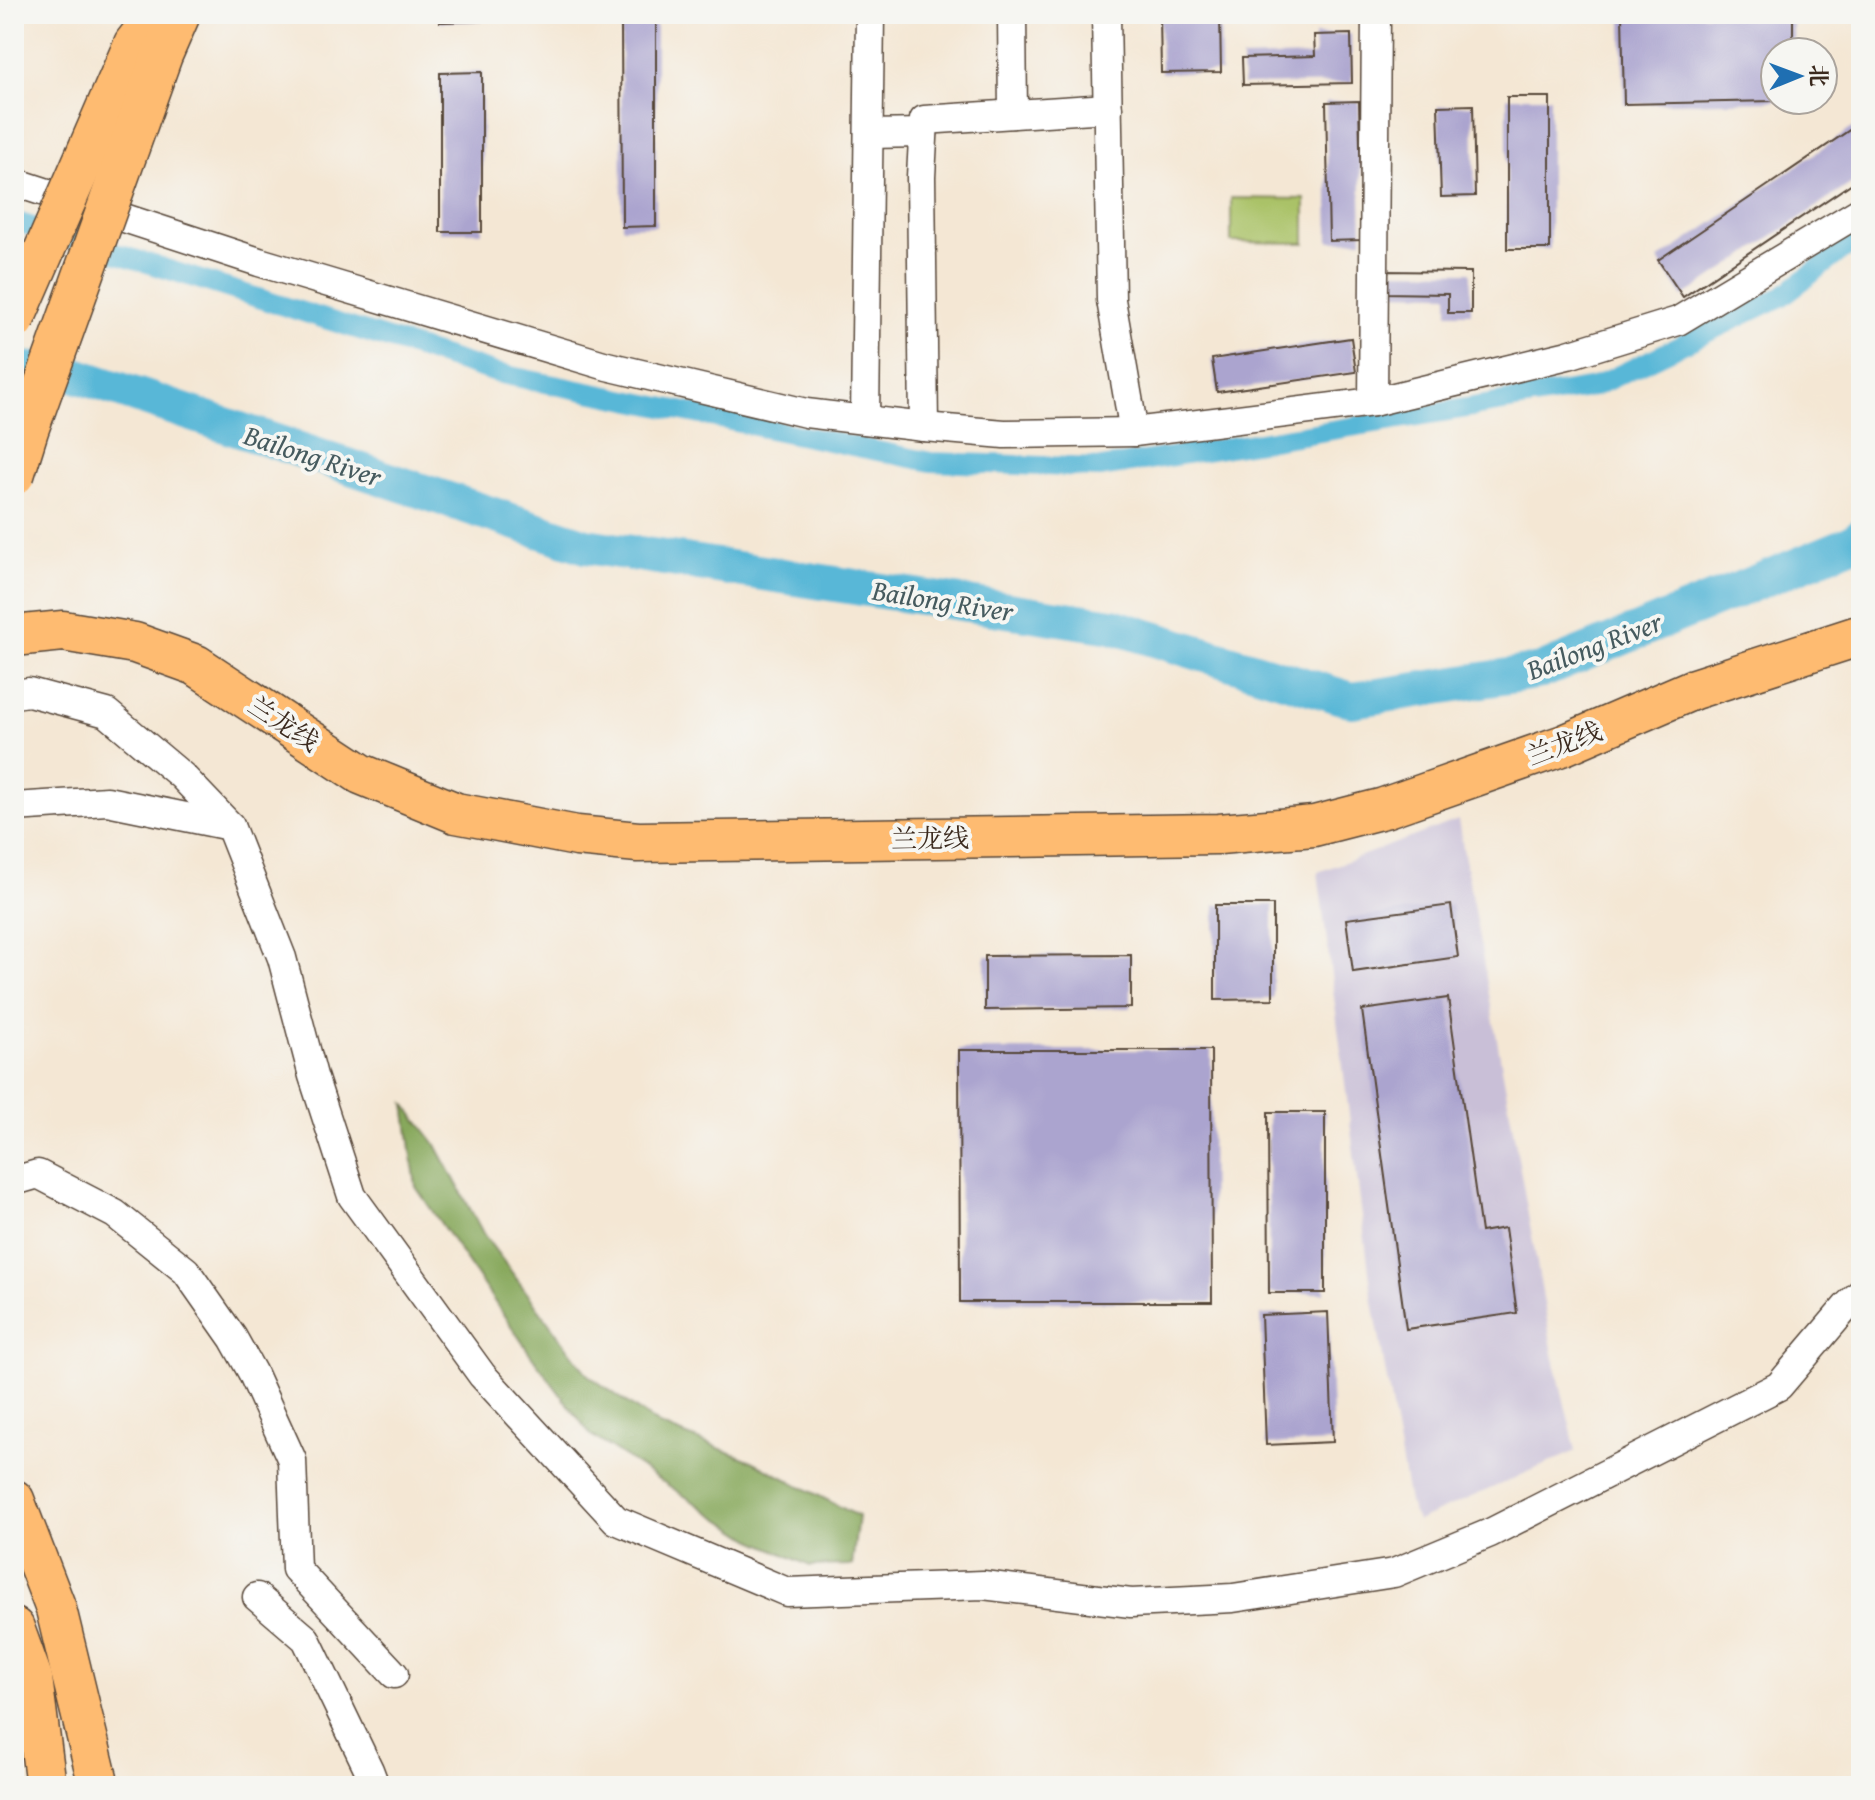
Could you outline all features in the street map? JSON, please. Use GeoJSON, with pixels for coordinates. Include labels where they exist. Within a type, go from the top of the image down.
{"type":"FeatureCollection","features":[{"type":"Feature","properties":{"kind":"highway"},"geometry":{"type":"LineString","coordinates":[[14,320],[134,44],[157,14]]}},
{"type":"Feature","properties":{"kind":"highway"},"geometry":{"type":"LineString","coordinates":[[14,475],[162,55],[180,14]]}},
{"type":"Feature","properties":{"kind":"highway","name":"兰龙线"},"geometry":{"type":"LineString","coordinates":[[14,636],[63,631],[135,643],[196,665],[361,774],[456,813],[577,836],[638,842],[1219,834],[1314,826],[1399,803],[1564,745],[1694,689],[1861,635]]}},
{"type":"Feature","properties":{"kind":"highway"},"geometry":{"type":"LineString","coordinates":[[14,1500],[56,1609],[99,1786]]}},
{"type":"Feature","properties":{"kind":"highway"},"geometry":{"type":"LineString","coordinates":[[14,1628],[32,1678],[46,1786]]}},
{"type":"Feature","properties":{"kind":"street"},"geometry":{"type":"LineString","coordinates":[[865,420],[870,14]]}},
{"type":"Feature","properties":{"kind":"street"},"geometry":{"type":"LineString","coordinates":[[1012,14],[1013,114]]}},
{"type":"Feature","properties":{"kind":"street"},"geometry":{"type":"LineString","coordinates":[[1106,14],[1111,300],[1134,432]]}},
{"type":"Feature","properties":{"kind":"street"},"geometry":{"type":"LineString","coordinates":[[1373,402],[1376,14]]}},
{"type":"Feature","properties":{"kind":"street"},"geometry":{"type":"LineString","coordinates":[[924,427],[921,177],[924,120],[1108,108]]}},
{"type":"Feature","properties":{"kind":"street"},"geometry":{"type":"LineString","coordinates":[[869,134],[923,133]]}},
{"type":"Feature","properties":{"kind":"street"},"geometry":{"type":"LineString","coordinates":[[14,182],[259,262],[607,366],[806,413],[1004,434],[1134,432],[1373,402],[1568,355],[1678,321],[1861,211]]}},
{"type":"Feature","properties":{"kind":"street"},"geometry":{"type":"LineString","coordinates":[[1818,648],[1861,650]]}},
{"type":"Feature","properties":{"kind":"street"},"geometry":{"type":"LineString","coordinates":[[14,694],[29,692],[107,713],[182,776],[230,826],[282,958],[313,1076],[352,1196],[482,1375],[616,1520],[787,1592],[983,1585],[1131,1603],[1233,1598],[1394,1573],[1490,1533],[1779,1386],[1861,1293]]}},
{"type":"Feature","properties":{"kind":"street"},"geometry":{"type":"LineString","coordinates":[[14,807],[107,801],[230,826]]}},
{"type":"Feature","properties":{"kind":"street"},"geometry":{"type":"LineString","coordinates":[[14,1181],[38,1174],[115,1214],[186,1271],[233,1338],[292,1460],[296,1569],[394,1674]]}},
{"type":"Feature","properties":{"kind":"street"},"geometry":{"type":"LineString","coordinates":[[257,1597],[306,1639],[375,1786]]}},
{"type":"Feature","properties":{"kind":"street"},"geometry":{"type":"LineString","coordinates":[[306,1639],[346,1622]]}},
{"type":"Feature","properties":{"kind":"shaded area"},"geometry":{"type":"Polygon","coordinates":[[[1458,820],[1553,1354],[1576,1451],[1417,1521],[1409,1502],[1373,1302],[1318,872],[1458,820]]]}},
{"type":"Feature","properties":{"kind":"green space"},"geometry":{"type":"Polygon","coordinates":[[[1231,198],[1305,199],[1305,243],[1231,242],[1231,198]]]}},
{"type":"Feature","properties":{"kind":"green space"},"geometry":{"type":"Polygon","coordinates":[[[405,1104],[435,1143],[484,1235],[588,1375],[659,1425],[752,1461],[858,1516],[852,1565],[810,1566],[751,1539],[591,1435],[531,1355],[416,1187],[405,1104]]]}},
{"type":"Feature","properties":{"kind":"building"},"geometry":{"type":"Polygon","coordinates":[[[439,14],[482,14],[483,21],[440,22],[439,14]]]}},
{"type":"Feature","properties":{"kind":"building"},"geometry":{"type":"Polygon","coordinates":[[[621,14],[656,14],[656,226],[622,227],[621,14]]]}},
{"type":"Feature","properties":{"kind":"building"},"geometry":{"type":"Polygon","coordinates":[[[1160,14],[1220,14],[1221,72],[1161,73],[1160,14]]]}},
{"type":"Feature","properties":{"kind":"building"},"geometry":{"type":"Polygon","coordinates":[[[1622,14],[1793,14],[1793,36],[1759,36],[1759,101],[1624,104],[1622,14]]]}},
{"type":"Feature","properties":{"kind":"building"},"geometry":{"type":"Polygon","coordinates":[[[1351,34],[1352,83],[1243,85],[1242,58],[1315,56],[1314,35],[1351,34]]]}},
{"type":"Feature","properties":{"kind":"building"},"geometry":{"type":"Polygon","coordinates":[[[482,72],[482,232],[440,232],[440,73],[482,72]]]}},
{"type":"Feature","properties":{"kind":"building"},"geometry":{"type":"Polygon","coordinates":[[[1507,97],[1550,97],[1550,249],[1507,249],[1507,97]]]}},
{"type":"Feature","properties":{"kind":"building"},"geometry":{"type":"Polygon","coordinates":[[[1359,101],[1362,240],[1329,241],[1326,102],[1359,101]]]}},
{"type":"Feature","properties":{"kind":"building"},"geometry":{"type":"Polygon","coordinates":[[[1473,105],[1475,196],[1441,197],[1438,106],[1473,105]]]}},
{"type":"Feature","properties":{"kind":"building"},"geometry":{"type":"Polygon","coordinates":[[[1854,127],[1861,137],[1861,177],[1683,297],[1658,260],[1854,127]]]}},
{"type":"Feature","properties":{"kind":"building"},"geometry":{"type":"Polygon","coordinates":[[[1382,271],[1471,272],[1471,313],[1448,313],[1448,294],[1382,293],[1382,271]]]}},
{"type":"Feature","properties":{"kind":"building"},"geometry":{"type":"Polygon","coordinates":[[[1351,338],[1356,372],[1217,392],[1212,359],[1351,338]]]}},
{"type":"Feature","properties":{"kind":"building"},"geometry":{"type":"Polygon","coordinates":[[[1215,905],[1273,905],[1273,999],[1215,1000],[1215,905]]]}},
{"type":"Feature","properties":{"kind":"building"},"geometry":{"type":"Polygon","coordinates":[[[1451,905],[1458,957],[1353,972],[1346,919],[1451,905]]]}},
{"type":"Feature","properties":{"kind":"building"},"geometry":{"type":"Polygon","coordinates":[[[1131,955],[1131,1008],[985,1010],[985,956],[1131,955]]]}},
{"type":"Feature","properties":{"kind":"building"},"geometry":{"type":"Polygon","coordinates":[[[1448,998],[1481,1232],[1505,1228],[1517,1313],[1406,1329],[1362,1010],[1448,998]]]}},
{"type":"Feature","properties":{"kind":"building"},"geometry":{"type":"Polygon","coordinates":[[[959,1050],[1211,1050],[1212,1302],[960,1302],[959,1050]]]}},
{"type":"Feature","properties":{"kind":"building"},"geometry":{"type":"Polygon","coordinates":[[[1268,1112],[1325,1112],[1325,1293],[1269,1293],[1268,1112]]]}},
{"type":"Feature","properties":{"kind":"building"},"geometry":{"type":"Polygon","coordinates":[[[1328,1312],[1333,1442],[1266,1445],[1261,1315],[1328,1312]]]}},
{"type":"Feature","properties":{"kind":"waterway"},"geometry":{"type":"LineString","coordinates":[[14,221],[496,373],[931,462],[1101,468],[1594,387],[1781,297],[1861,236]]}},
{"type":"Feature","properties":{"kind":"waterway","name":"Bailong River"},"geometry":{"type":"LineString","coordinates":[[14,369],[64,371],[586,546],[1112,626],[1352,700],[1541,671],[1852,543],[1861,536]]}}]}
